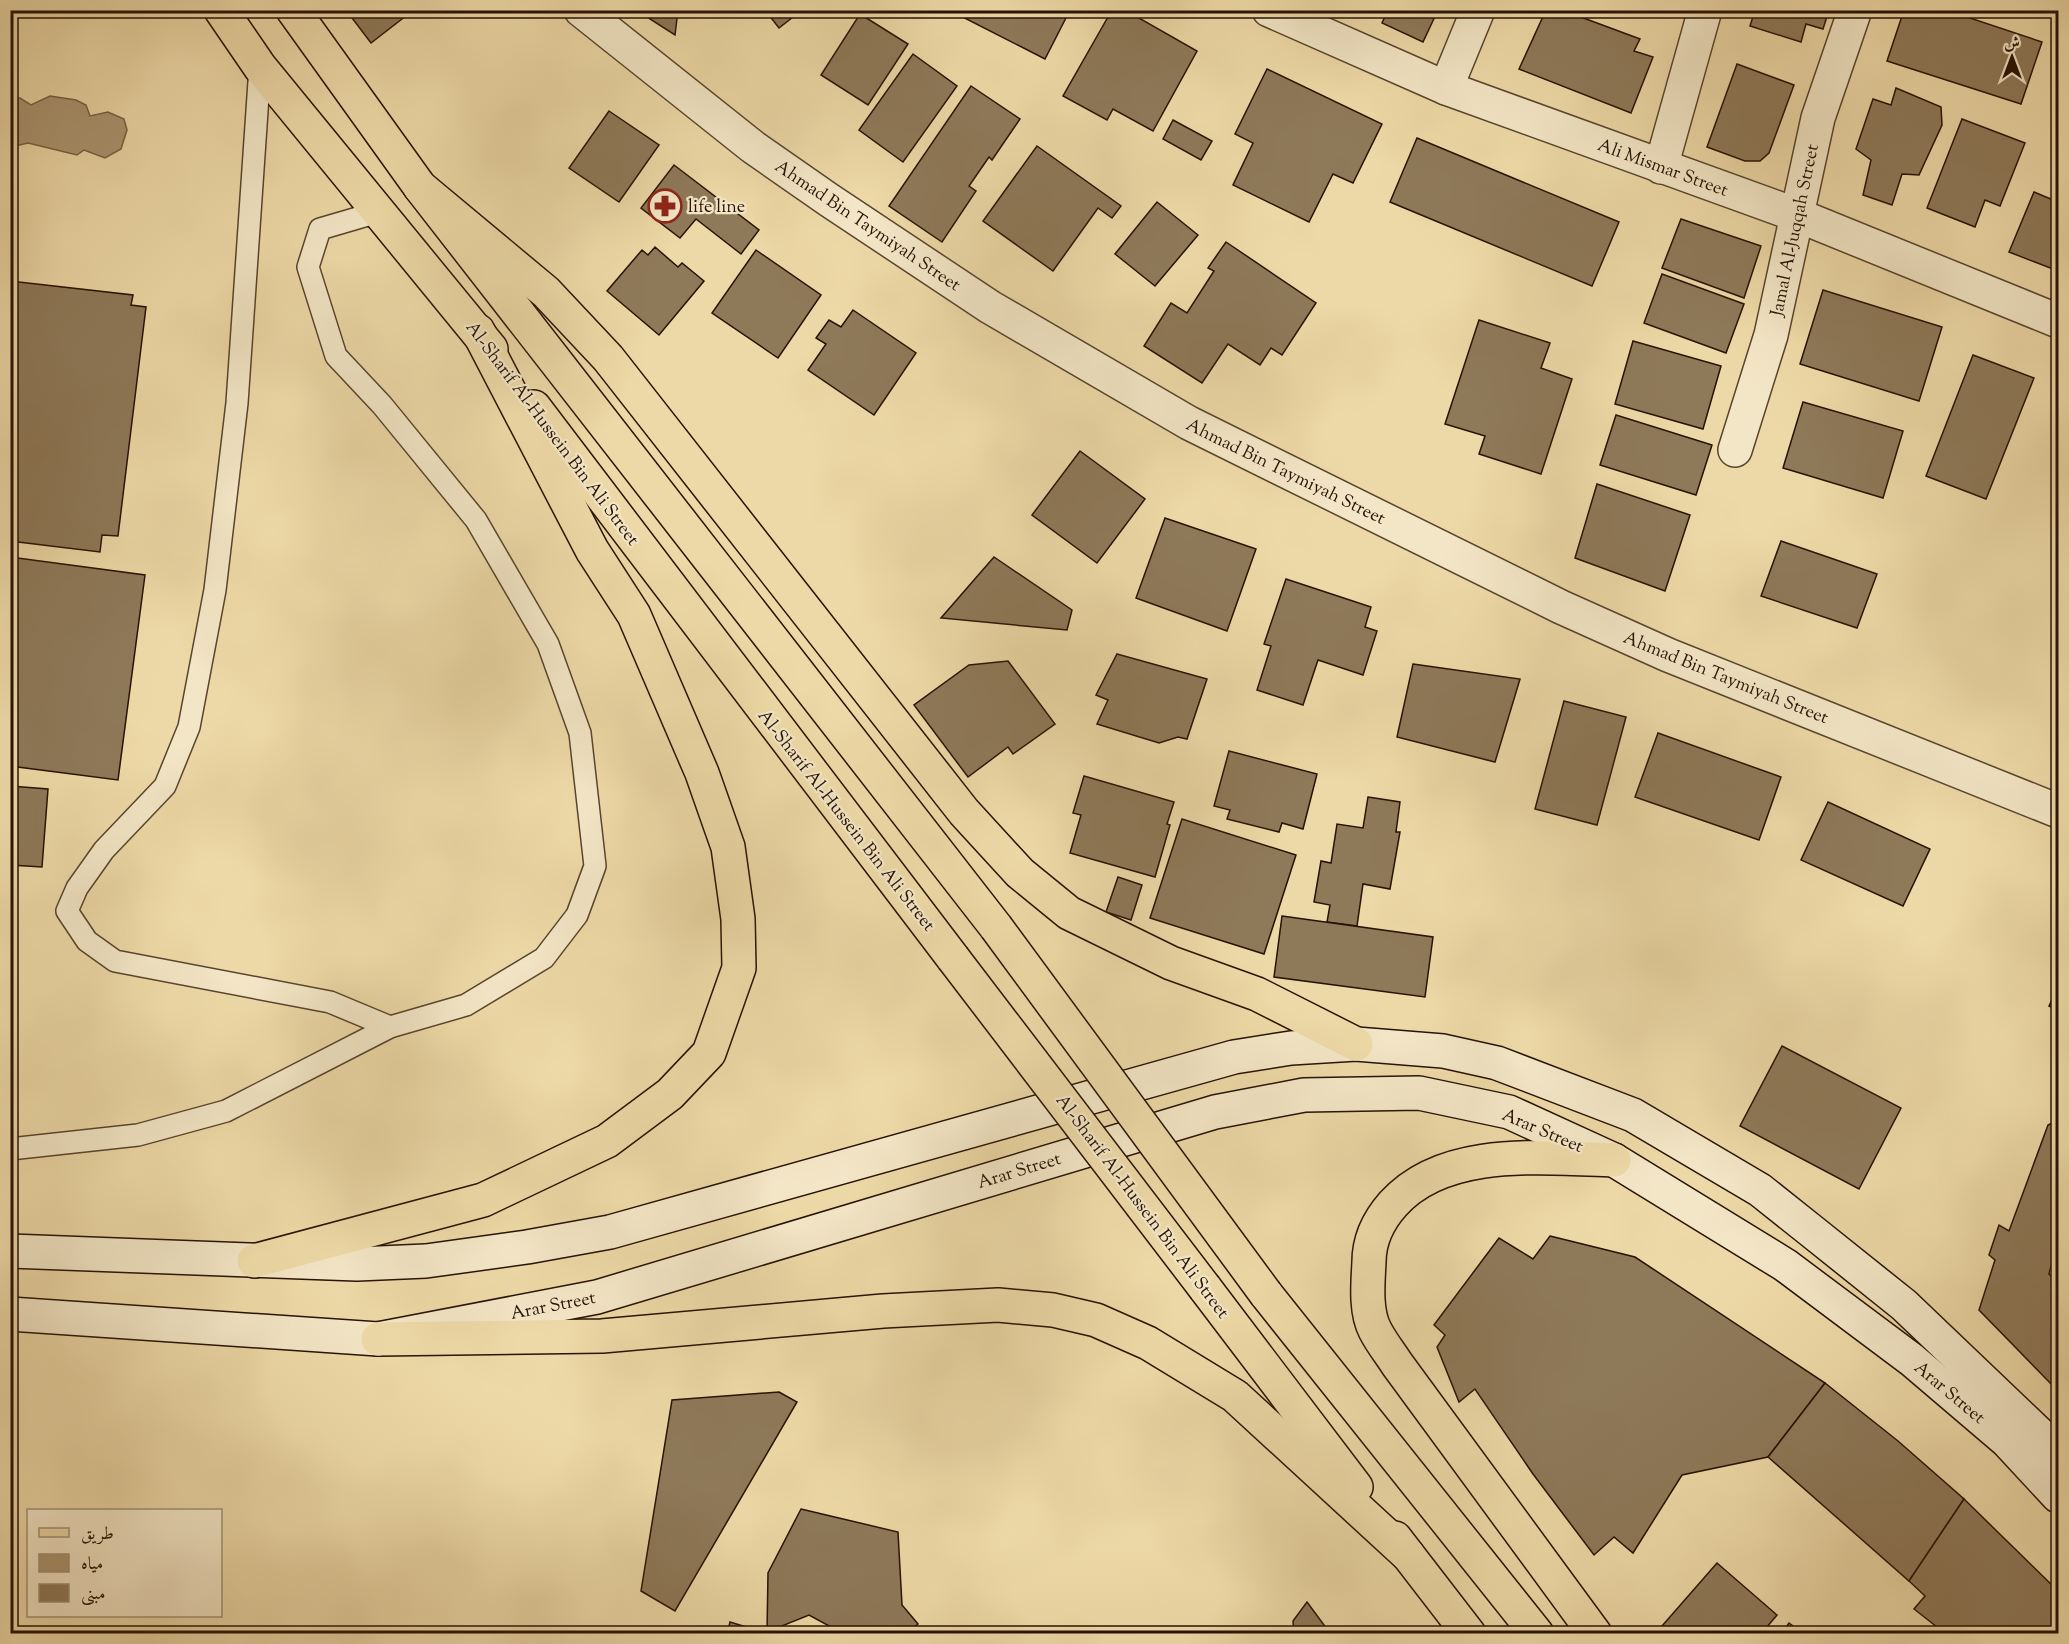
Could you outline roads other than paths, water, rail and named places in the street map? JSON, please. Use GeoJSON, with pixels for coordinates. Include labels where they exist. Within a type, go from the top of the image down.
{"type":"FeatureCollection","features":[{"type":"Feature","properties":{"kind":"main road","name":"Al-Sharif Al-Hussein Bin Ali Street"},"geometry":{"type":"LineString","coordinates":[[221,10],[260,67],[478,331],[609,510],[1469,1634]]}},
{"type":"Feature","properties":{"kind":"main road"},"geometry":{"type":"LineString","coordinates":[[293,10],[420,187],[996,927],[1266,1294],[1537,1634]]}},
{"type":"Feature","properties":{"kind":"main road","name":"Ahmad Bin Taymiyah Street"},"geometry":{"type":"LineString","coordinates":[[581,10],[753,147],[838,206],[990,307],[1189,423],[1572,612],[1668,655],[2058,811]]}},
{"type":"Feature","properties":{"kind":"main road","name":"Ali Mismar Street"},"geometry":{"type":"LineString","coordinates":[[1269,10],[1446,88],[1797,215],[2058,321]]}},
{"type":"Feature","properties":{"kind":"main road"},"geometry":{"type":"LineString","coordinates":[[1446,88],[1478,10]]}},
{"type":"Feature","properties":{"kind":"main road"},"geometry":{"type":"LineString","coordinates":[[1662,167],[1705,10]]}},
{"type":"Feature","properties":{"kind":"main road","name":"Jamal Al-Juqqah Street"},"geometry":{"type":"LineString","coordinates":[[1736,450],[1771,335],[1818,118],[1855,10]]}},
{"type":"Feature","properties":{"kind":"main road"},"geometry":{"type":"LineString","coordinates":[[420,187],[546,292],[594,341],[964,812],[1020,873],[1069,913],[1171,963],[1257,994],[1356,1044]]}},
{"type":"Feature","properties":{"kind":"main road"},"geometry":{"type":"LineString","coordinates":[[254,1261],[483,1200],[607,1141],[670,1094],[710,1053],[739,968],[738,919],[728,847],[702,773],[634,615],[591,550],[478,331]]}},
{"type":"Feature","properties":{"kind":"main road","name":"Arar Street"},"geometry":{"type":"LineString","coordinates":[[10,1251],[357,1264],[426,1261],[527,1247],[610,1232],[1234,1057],[1291,1048],[1356,1044],[1443,1050],[1497,1063],[1558,1084],[1633,1115],[1760,1190],[1904,1305],[2058,1452]]}},
{"type":"Feature","properties":{"kind":"main road","name":"Arar Street"},"geometry":{"type":"LineString","coordinates":[[10,1314],[378,1339],[597,1297],[1215,1112],[1304,1095],[1419,1093],[1509,1112],[1614,1160],[1785,1265],[1903,1353],[2007,1441],[2058,1496]]}},
{"type":"Feature","properties":{"kind":"main road"},"geometry":{"type":"LineString","coordinates":[[1595,1634],[1397,1364],[1374,1328],[1368,1290],[1369,1250],[1379,1219],[1407,1189],[1442,1169],[1522,1157],[1614,1160]]}},
{"type":"Feature","properties":{"kind":"main road"},"geometry":{"type":"LineString","coordinates":[[378,1339],[602,1336],[884,1311],[998,1305],[1053,1310],[1096,1320],[1148,1343],[1235,1396],[1408,1555]]}},
{"type":"Feature","properties":{"kind":"lane"},"geometry":{"type":"LineString","coordinates":[[260,67],[237,403],[215,590],[189,727],[165,786],[104,850],[77,888],[67,911],[87,941],[115,961],[330,1002],[390,1028]]}},
{"type":"Feature","properties":{"kind":"lane"},"geometry":{"type":"LineString","coordinates":[[10,1149],[138,1135],[226,1111],[390,1028],[466,1005],[544,958],[577,915],[595,866],[580,733],[548,644],[477,520],[382,405],[336,356],[308,267],[320,229],[378,212]]}},
{"type":"Feature","properties":{"kind":"water"},"geometry":{"type":"Polygon","coordinates":[[[50,96],[76,100],[86,105],[90,116],[108,112],[124,119],[127,130],[121,149],[105,158],[84,150],[77,155],[28,143],[11,147],[11,99],[20,98],[31,105],[50,96]]]}},
{"type":"Feature","properties":{"kind":"place","name":"life line"},"geometry":{"type":"Point","coordinates":[665,206]}}]}
